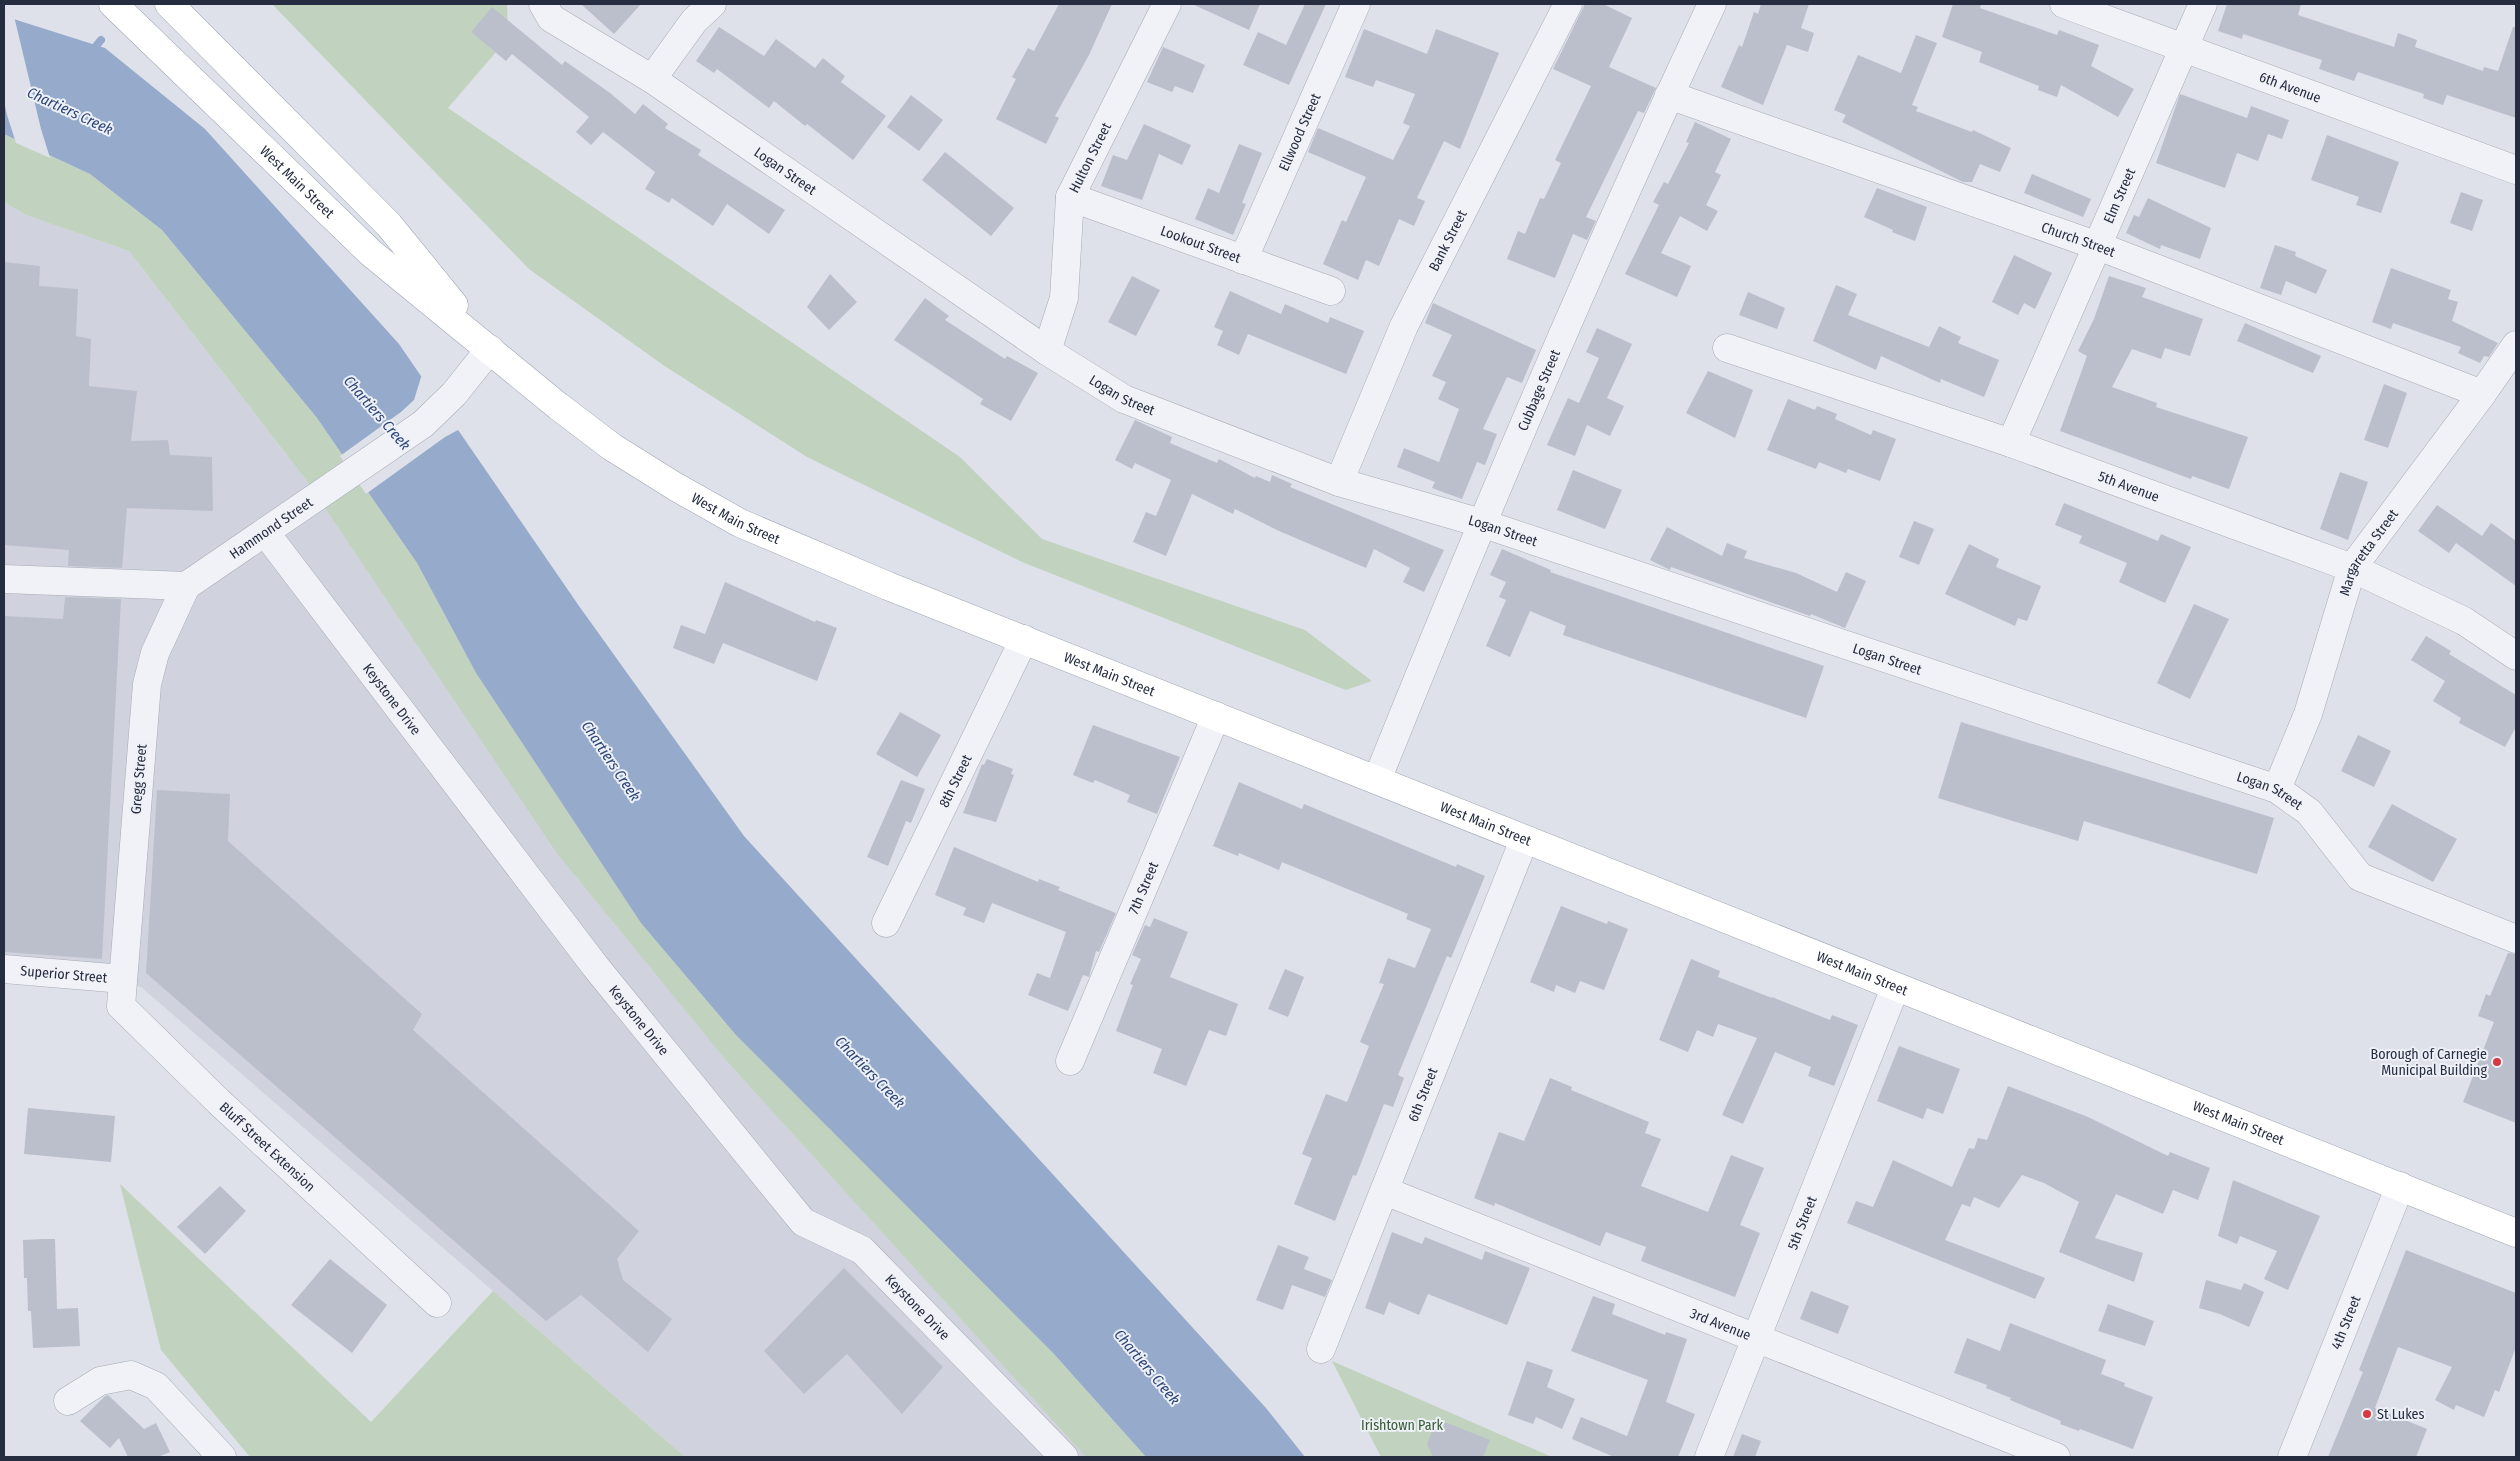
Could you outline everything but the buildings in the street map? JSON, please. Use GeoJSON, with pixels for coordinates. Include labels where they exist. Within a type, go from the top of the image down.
{"type":"FeatureCollection","features":[{"type":"Feature","properties":{"kind":"main road","name":"West Main Street"},"geometry":{"type":"LineString","coordinates":[[113,4],[371,253],[558,406],[612,447],[676,488],[740,522],[808,554],[1895,988],[2516,1233]]}},
{"type":"Feature","properties":{"kind":"main road","name":"West Main Street"},"geometry":{"type":"LineString","coordinates":[[169,4],[389,225],[490,349]]}},
{"type":"Feature","properties":{"kind":"street","name":"Logan Street"},"geometry":{"type":"LineString","coordinates":[[543,4],[551,18],[652,79],[1047,351],[1124,399],[1339,482],[1481,523],[2277,789],[2309,812],[2360,877],[2516,939]]}},
{"type":"Feature","properties":{"kind":"street"},"geometry":{"type":"LineString","coordinates":[[652,79],[694,20],[712,4]]}},
{"type":"Feature","properties":{"kind":"street","name":"Hulton Street"},"geometry":{"type":"LineString","coordinates":[[1047,351],[1064,298],[1070,197],[1168,4]]}},
{"type":"Feature","properties":{"kind":"street","name":"Ellwood Street"},"geometry":{"type":"LineString","coordinates":[[1243,260],[1356,4]]}},
{"type":"Feature","properties":{"kind":"street","name":"Bank Street"},"geometry":{"type":"LineString","coordinates":[[1339,482],[1404,326],[1568,4]]}},
{"type":"Feature","properties":{"kind":"street","name":"Cubbage Street"},"geometry":{"type":"LineString","coordinates":[[1377,780],[1481,523],[1669,95],[1712,4]]}},
{"type":"Feature","properties":{"kind":"street","name":"6th Avenue"},"geometry":{"type":"LineString","coordinates":[[2064,4],[2516,170]]}},
{"type":"Feature","properties":{"kind":"street","name":"Elm Street"},"geometry":{"type":"LineString","coordinates":[[2011,443],[2202,4]]}},
{"type":"Feature","properties":{"kind":"street","name":"Church Street"},"geometry":{"type":"LineString","coordinates":[[1669,95],[2098,246],[2482,394]]}},
{"type":"Feature","properties":{"kind":"street","name":"Lookout Street"},"geometry":{"type":"LineString","coordinates":[[1070,197],[1330,291]]}},
{"type":"Feature","properties":{"kind":"street","name":"Margaretta Street"},"geometry":{"type":"LineString","coordinates":[[2277,789],[2308,714],[2352,568],[2482,394],[2516,345]]}},
{"type":"Feature","properties":{"kind":"street","name":"5th Avenue"},"geometry":{"type":"LineString","coordinates":[[1727,348],[2011,443],[2352,568],[2464,621],[2516,656]]}},
{"type":"Feature","properties":{"kind":"street","name":"Hammond Street"},"geometry":{"type":"LineString","coordinates":[[186,586],[423,424],[454,394],[490,349]]}},
{"type":"Feature","properties":{"kind":"street","name":"Keystone Drive"},"geometry":{"type":"LineString","coordinates":[[265,532],[595,966],[803,1222],[862,1250],[1064,1457]]}},
{"type":"Feature","properties":{"kind":"street"},"geometry":{"type":"LineString","coordinates":[[4,578],[186,586]]}},
{"type":"Feature","properties":{"kind":"street","name":"Gregg Street"},"geometry":{"type":"LineString","coordinates":[[123,979],[147,684],[155,653],[186,586]]}},
{"type":"Feature","properties":{"kind":"street","name":"8th Street"},"geometry":{"type":"LineString","coordinates":[[886,923],[912,865],[939,818],[1024,639]]}},
{"type":"Feature","properties":{"kind":"street","name":"7th Street"},"geometry":{"type":"LineString","coordinates":[[1070,1062],[1216,716]]}},
{"type":"Feature","properties":{"kind":"street","name":"6th Street"},"geometry":{"type":"LineString","coordinates":[[1321,1349],[1524,840]]}},
{"type":"Feature","properties":{"kind":"street","name":"Superior Street"},"geometry":{"type":"LineString","coordinates":[[4,969],[123,979]]}},
{"type":"Feature","properties":{"kind":"street","name":"Bluff Street Extension"},"geometry":{"type":"LineString","coordinates":[[123,979],[121,1006],[219,1102],[437,1303]]}},
{"type":"Feature","properties":{"kind":"street","name":"5th Street"},"geometry":{"type":"LineString","coordinates":[[1709,1457],[1758,1338],[1895,988]]}},
{"type":"Feature","properties":{"kind":"street","name":"4th Street"},"geometry":{"type":"LineString","coordinates":[[2292,1457],[2400,1186]]}},
{"type":"Feature","properties":{"kind":"street","name":"3rd Avenue"},"geometry":{"type":"LineString","coordinates":[[1385,1191],[2056,1457]]}},
{"type":"Feature","properties":{"kind":"street"},"geometry":{"type":"LineString","coordinates":[[68,1401],[100,1380],[131,1375],[156,1386],[222,1457]]}},
{"type":"Feature","properties":{"kind":"shaded area"},"geometry":{"type":"Polygon","coordinates":[[[4,202],[26,215],[129,251],[307,481],[1093,1457],[685,1457],[141,987],[4,962],[4,202]]]}},
{"type":"Feature","properties":{"kind":"green space"},"geometry":{"type":"Polygon","coordinates":[[[272,4],[507,4],[508,38],[448,108],[960,457],[1042,539],[1305,630],[1372,681],[1346,690],[1022,562],[807,457],[663,365],[529,269],[272,4]]]}},
{"type":"Feature","properties":{"kind":"green space"},"geometry":{"type":"Polygon","coordinates":[[[4,134],[90,174],[162,230],[317,418],[417,563],[476,673],[641,923],[736,1035],[1054,1354],[1146,1457],[1086,1457],[725,1059],[556,852],[307,481],[129,251],[26,215],[4,202],[4,134]]]}},
{"type":"Feature","properties":{"kind":"green space"},"geometry":{"type":"Polygon","coordinates":[[[120,1184],[371,1422],[493,1291],[685,1457],[250,1457],[161,1350],[120,1184]]]}},
{"type":"Feature","properties":{"kind":"green space","name":"Irishtown Park"},"geometry":{"type":"Polygon","coordinates":[[[1332,1361],[1552,1457],[1381,1457],[1332,1361]]]}},
{"type":"Feature","properties":{"kind":"water","name":"Chartiers Creek"},"geometry":{"type":"Polygon","coordinates":[[[4,16],[105,48],[205,129],[399,344],[579,606],[744,836],[1266,1408],[1305,1457],[1146,1457],[1054,1354],[736,1035],[641,923],[476,673],[417,563],[317,418],[162,230],[90,174],[4,134],[4,16]]]}},
{"type":"Feature","properties":{"kind":"pier"},"geometry":{"type":"Polygon","coordinates":[[[4,13],[14,16],[41,129],[50,158],[16,143],[7,115],[4,101],[4,13]]]}},
{"type":"Feature","properties":{"kind":"pier"},"geometry":{"type":"Polygon","coordinates":[[[422,374],[460,429],[445,437],[366,494],[340,456],[401,412],[414,400],[422,374]]]}},
{"type":"Feature","properties":{"kind":"waterway"},"geometry":{"type":"LineString","coordinates":[[91,52],[101,40]]}},
{"type":"Feature","properties":{"kind":"place","name":"Borough of Carnegie Municipal Building"},"geometry":{"type":"Point","coordinates":[2497,1062]}},
{"type":"Feature","properties":{"kind":"place","name":"St Lukes"},"geometry":{"type":"Point","coordinates":[2367,1414]}}]}
